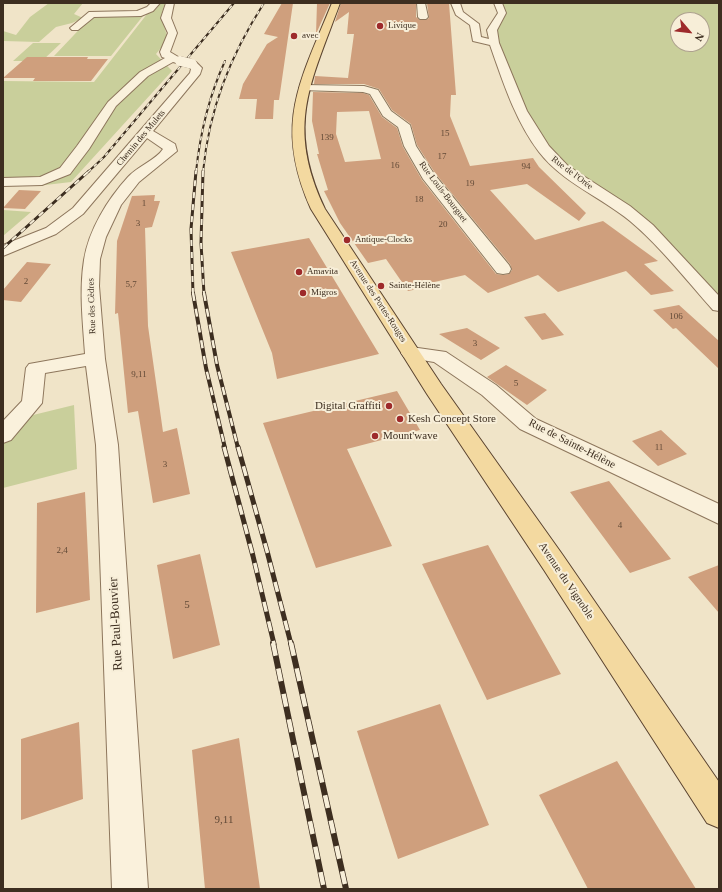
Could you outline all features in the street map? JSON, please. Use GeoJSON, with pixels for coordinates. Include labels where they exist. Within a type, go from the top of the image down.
{"type":"FeatureCollection","features":[{"type":"Feature","properties":{"kind":"main road","name":"Avenue des Portes-Rouges"},"geometry":{"type":"LineString","coordinates":[[336,3],[304,88],[300,105],[298,149],[306,182],[320,214],[411,353]]}},
{"type":"Feature","properties":{"kind":"main road","name":"Avenue du Vignoble"},"geometry":{"type":"LineString","coordinates":[[411,353],[434,389],[558,569],[719,811]]}},
{"type":"Feature","properties":{"kind":"street"},"geometry":{"type":"LineString","coordinates":[[75,28],[92,14],[138,14],[150,9],[156,3]]}},
{"type":"Feature","properties":{"kind":"street","name":"Chemin des Mulets"},"geometry":{"type":"LineString","coordinates":[[3,251],[51,230],[70,218],[88,201],[195,74],[197,68],[165,52],[173,35],[171,26],[166,18],[170,3]]}},
{"type":"Feature","properties":{"kind":"street"},"geometry":{"type":"LineString","coordinates":[[421,3],[423,17]]}},
{"type":"Feature","properties":{"kind":"street"},"geometry":{"type":"LineString","coordinates":[[455,3],[458,5],[459,13],[474,24],[476,39],[494,43]]}},
{"type":"Feature","properties":{"kind":"street","name":"Rue de l'Orée"},"geometry":{"type":"LineString","coordinates":[[498,3],[502,13],[492,30],[494,43],[527,125],[544,151],[560,166],[635,218],[665,245],[696,282],[719,306]]}},
{"type":"Feature","properties":{"kind":"street"},"geometry":{"type":"LineString","coordinates":[[3,182],[42,181],[66,171],[112,104],[144,74],[182,61]]}},
{"type":"Feature","properties":{"kind":"street","name":"Rue Louis-Bourguet"},"geometry":{"type":"LineString","coordinates":[[304,88],[364,89],[374,92],[387,113],[404,125],[410,146],[428,176],[503,269]]}},
{"type":"Feature","properties":{"kind":"street"},"geometry":{"type":"LineString","coordinates":[[146,132],[162,143]]}},
{"type":"Feature","properties":{"kind":"street"},"geometry":{"type":"LineString","coordinates":[[136,144],[162,143]]}},
{"type":"Feature","properties":{"kind":"street","name":"Rue des Cèdres"},"geometry":{"type":"LineString","coordinates":[[94,359],[90,286],[92,259],[98,237],[114,204],[130,183],[170,150],[170,147],[162,143]]}},
{"type":"Feature","properties":{"kind":"street","name":"Rue de Sainte-Hélène"},"geometry":{"type":"LineString","coordinates":[[411,353],[440,356],[489,390],[528,424],[719,515]]}},
{"type":"Feature","properties":{"kind":"street"},"geometry":{"type":"LineString","coordinates":[[3,436],[32,403],[36,368],[94,359]]}},
{"type":"Feature","properties":{"kind":"street","name":"Rue Paul-Bouvier"},"geometry":{"type":"LineString","coordinates":[[94,359],[108,445],[130,889]]}},
{"type":"Feature","properties":{"kind":"green space"},"geometry":{"type":"Polygon","coordinates":[[[49,3],[83,3],[74,14],[83,18],[72,23],[56,27],[39,42],[3,41],[3,31],[16,35],[30,17],[49,3]]]}},
{"type":"Feature","properties":{"kind":"green space"},"geometry":{"type":"Polygon","coordinates":[[[161,3],[165,3],[161,16],[168,39],[156,54],[172,71],[71,182],[37,186],[3,177],[3,81],[94,82],[147,14],[156,9],[161,3]]]}},
{"type":"Feature","properties":{"kind":"green space"},"geometry":{"type":"Polygon","coordinates":[[[498,3],[719,3],[719,306],[665,245],[544,151],[494,44],[499,21],[498,3]]]}},
{"type":"Feature","properties":{"kind":"green space"},"geometry":{"type":"Polygon","coordinates":[[[92,16],[143,16],[111,56],[54,56],[92,16]]]}},
{"type":"Feature","properties":{"kind":"green space"},"geometry":{"type":"Polygon","coordinates":[[[33,43],[61,43],[42,61],[13,61],[33,43]]]}},
{"type":"Feature","properties":{"kind":"green space"},"geometry":{"type":"Polygon","coordinates":[[[3,210],[31,212],[3,236],[3,210]]]}},
{"type":"Feature","properties":{"kind":"green space"},"geometry":{"type":"Polygon","coordinates":[[[74,405],[77,469],[3,488],[3,442],[25,417],[74,405]]]}},
{"type":"Feature","properties":{"kind":"building"},"geometry":{"type":"Polygon","coordinates":[[[282,3],[293,3],[279,100],[274,100],[273,119],[255,119],[257,99],[239,99],[243,84],[267,44],[278,37],[264,34],[282,3]]]}},
{"type":"Feature","properties":{"kind":"building"},"geometry":{"type":"Polygon","coordinates":[[[317,3],[330,3],[316,34],[317,3]]]}},
{"type":"Feature","properties":{"kind":"building"},"geometry":{"type":"Polygon","coordinates":[[[341,3],[416,3],[416,17],[420,20],[426,20],[429,18],[427,3],[449,3],[456,95],[451,95],[450,116],[470,166],[533,158],[539,167],[586,213],[579,221],[527,184],[490,190],[535,240],[603,221],[658,261],[644,264],[674,291],[651,295],[626,271],[558,292],[538,275],[488,293],[465,275],[430,283],[433,286],[408,291],[386,259],[368,263],[340,223],[324,191],[328,190],[317,154],[319,154],[312,121],[313,92],[363,93],[369,95],[382,117],[397,128],[403,147],[422,180],[496,274],[509,274],[512,270],[510,264],[435,173],[417,145],[411,124],[392,110],[379,89],[364,84],[314,84],[315,76],[348,78],[354,34],[347,34],[349,12],[335,22],[341,3]],[[369,111],[337,112],[336,134],[345,162],[381,159],[369,111]]]}},
{"type":"Feature","properties":{"kind":"building"},"geometry":{"type":"Polygon","coordinates":[[[27,57],[88,57],[87,59],[108,59],[91,81],[33,81],[35,78],[3,78],[27,57]]]}},
{"type":"Feature","properties":{"kind":"building"},"geometry":{"type":"Polygon","coordinates":[[[19,190],[41,191],[25,209],[3,208],[19,190]]]}},
{"type":"Feature","properties":{"kind":"building"},"geometry":{"type":"Polygon","coordinates":[[[155,195],[154,201],[160,201],[152,227],[145,228],[148,326],[163,432],[177,428],[190,494],[153,503],[138,411],[128,413],[118,313],[115,314],[117,241],[132,196],[155,195]]]}},
{"type":"Feature","properties":{"kind":"building"},"geometry":{"type":"Polygon","coordinates":[[[309,238],[379,354],[277,379],[272,353],[231,252],[309,238]]]}},
{"type":"Feature","properties":{"kind":"building"},"geometry":{"type":"Polygon","coordinates":[[[27,262],[51,264],[21,302],[3,300],[3,290],[27,262]]]}},
{"type":"Feature","properties":{"kind":"building"},"geometry":{"type":"Polygon","coordinates":[[[679,305],[719,341],[719,369],[676,328],[673,329],[653,310],[679,305]]]}},
{"type":"Feature","properties":{"kind":"building"},"geometry":{"type":"Polygon","coordinates":[[[545,313],[564,335],[542,340],[524,317],[545,313]]]}},
{"type":"Feature","properties":{"kind":"building"},"geometry":{"type":"Polygon","coordinates":[[[467,328],[500,348],[481,360],[439,334],[467,328]]]}},
{"type":"Feature","properties":{"kind":"building"},"geometry":{"type":"Polygon","coordinates":[[[506,365],[547,390],[527,405],[487,377],[506,365]]]}},
{"type":"Feature","properties":{"kind":"building"},"geometry":{"type":"Polygon","coordinates":[[[397,391],[420,430],[347,449],[392,546],[316,568],[263,423],[397,391]]]}},
{"type":"Feature","properties":{"kind":"building"},"geometry":{"type":"Polygon","coordinates":[[[661,430],[687,454],[658,466],[632,441],[661,430]]]}},
{"type":"Feature","properties":{"kind":"building"},"geometry":{"type":"Polygon","coordinates":[[[609,481],[671,559],[630,573],[570,492],[609,481]]]}},
{"type":"Feature","properties":{"kind":"building"},"geometry":{"type":"Polygon","coordinates":[[[85,492],[90,600],[36,613],[37,503],[85,492]]]}},
{"type":"Feature","properties":{"kind":"building"},"geometry":{"type":"Polygon","coordinates":[[[488,545],[561,674],[487,700],[422,564],[488,545]]]}},
{"type":"Feature","properties":{"kind":"building"},"geometry":{"type":"Polygon","coordinates":[[[200,554],[220,645],[173,659],[157,565],[200,554]]]}},
{"type":"Feature","properties":{"kind":"building"},"geometry":{"type":"Polygon","coordinates":[[[719,565],[719,613],[688,577],[719,565]]]}},
{"type":"Feature","properties":{"kind":"building"},"geometry":{"type":"Polygon","coordinates":[[[440,704],[489,825],[398,859],[357,731],[440,704]]]}},
{"type":"Feature","properties":{"kind":"building"},"geometry":{"type":"Polygon","coordinates":[[[79,722],[83,799],[21,820],[21,739],[79,722]]]}},
{"type":"Feature","properties":{"kind":"building"},"geometry":{"type":"Polygon","coordinates":[[[239,738],[260,889],[205,889],[192,750],[239,738]]]}},
{"type":"Feature","properties":{"kind":"building"},"geometry":{"type":"Polygon","coordinates":[[[617,761],[696,889],[588,889],[539,795],[617,761]]]}},
{"type":"Feature","properties":{"kind":"railway"},"geometry":{"type":"LineString","coordinates":[[88,172],[104,157],[234,3]]}},
{"type":"Feature","properties":{"kind":"railway"},"geometry":{"type":"LineString","coordinates":[[203,172],[210,126],[223,84],[241,43],[264,3]]}},
{"type":"Feature","properties":{"kind":"railway"},"geometry":{"type":"LineString","coordinates":[[196,172],[206,115],[214,88],[225,61]]}},
{"type":"Feature","properties":{"kind":"railway"},"geometry":{"type":"LineString","coordinates":[[3,248],[89,171]]}},
{"type":"Feature","properties":{"kind":"railway"},"geometry":{"type":"LineString","coordinates":[[193,294],[191,229],[196,171]]}},
{"type":"Feature","properties":{"kind":"railway"},"geometry":{"type":"LineString","coordinates":[[203,171],[201,243],[204,294]]}},
{"type":"Feature","properties":{"kind":"railway"},"geometry":{"type":"LineString","coordinates":[[193,293],[206,368],[225,448]]}},
{"type":"Feature","properties":{"kind":"railway"},"geometry":{"type":"LineString","coordinates":[[204,293],[217,365],[238,448]]}},
{"type":"Feature","properties":{"kind":"railway"},"geometry":{"type":"LineString","coordinates":[[224,447],[253,556],[274,644]]}},
{"type":"Feature","properties":{"kind":"railway"},"geometry":{"type":"LineString","coordinates":[[238,447],[291,644]]}},
{"type":"Feature","properties":{"kind":"railway"},"geometry":{"type":"LineString","coordinates":[[273,643],[324,889]]}},
{"type":"Feature","properties":{"kind":"railway"},"geometry":{"type":"LineString","coordinates":[[291,643],[346,889]]}},
{"type":"Feature","properties":{"kind":"place","name":"Livique"},"geometry":{"type":"Point","coordinates":[380,26]}},
{"type":"Feature","properties":{"kind":"place","name":"avec"},"geometry":{"type":"Point","coordinates":[294,36]}},
{"type":"Feature","properties":{"kind":"place","name":"Antique-Clocks"},"geometry":{"type":"Point","coordinates":[347,240]}},
{"type":"Feature","properties":{"kind":"place","name":"Amavita"},"geometry":{"type":"Point","coordinates":[299,272]}},
{"type":"Feature","properties":{"kind":"place","name":"Sainte-Hélène"},"geometry":{"type":"Point","coordinates":[381,286]}},
{"type":"Feature","properties":{"kind":"place","name":"Migros"},"geometry":{"type":"Point","coordinates":[303,293]}},
{"type":"Feature","properties":{"kind":"place","name":"Digital Graffiti"},"geometry":{"type":"Point","coordinates":[389,406]}},
{"type":"Feature","properties":{"kind":"place","name":"Kesh Concept Store"},"geometry":{"type":"Point","coordinates":[400,419]}},
{"type":"Feature","properties":{"kind":"place","name":"Mount'wave"},"geometry":{"type":"Point","coordinates":[375,436]}}]}
